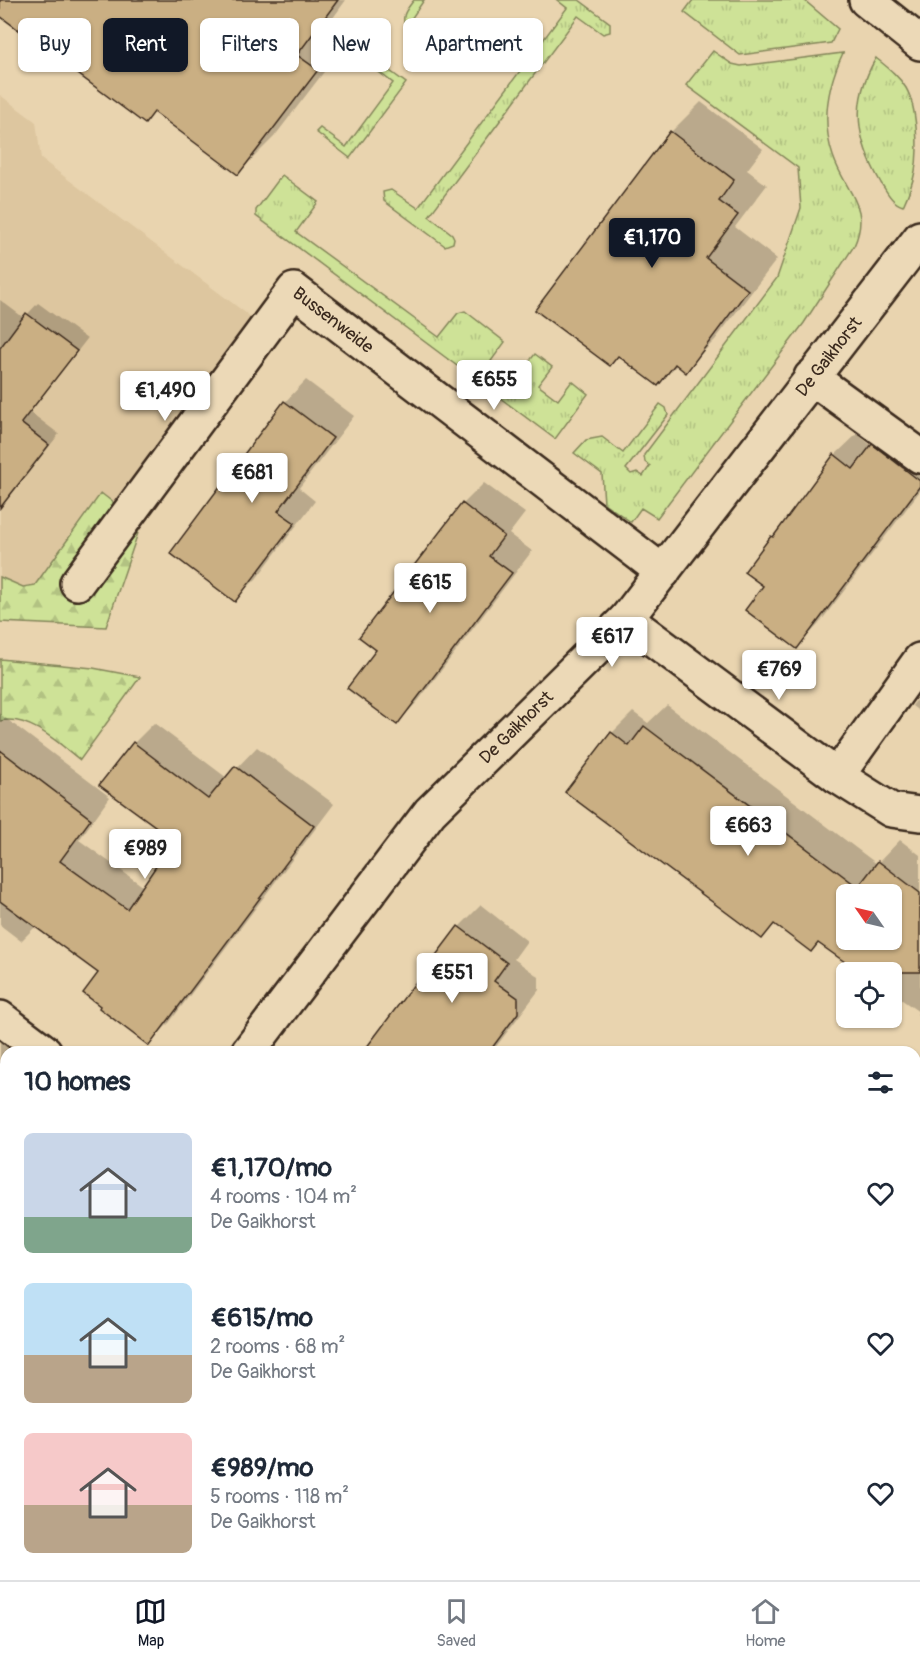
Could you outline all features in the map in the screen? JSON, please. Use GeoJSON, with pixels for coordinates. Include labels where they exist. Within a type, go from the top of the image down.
{"type":"FeatureCollection","features":[{"type":"Feature","properties":{"kind":"street"},"geometry":{"type":"LineString","coordinates":[[866,0],[920,42]]}},
{"type":"Feature","properties":{"kind":"street","name":"De Gaikhorst"},"geometry":{"type":"LineString","coordinates":[[253,1046],[430,812],[626,619],[810,377],[920,238]]}},
{"type":"Feature","properties":{"kind":"street","name":"Bussenweide"},"geometry":{"type":"LineString","coordinates":[[77,584],[294,290],[663,572]]}},
{"type":"Feature","properties":{"kind":"street"},"geometry":{"type":"LineString","coordinates":[[810,377],[920,456]]}},
{"type":"Feature","properties":{"kind":"street"},"geometry":{"type":"LineString","coordinates":[[626,619],[837,776],[891,810],[920,814]]}},
{"type":"Feature","properties":{"kind":"street"},"geometry":{"type":"LineString","coordinates":[[837,776],[920,660]]}},
{"type":"Feature","properties":{"kind":"street"},"geometry":{"type":"LineString","coordinates":[[0,1018],[37,1046]]}},
{"type":"Feature","properties":{"kind":"shaded area"},"geometry":{"type":"Polygon","coordinates":[[[0,95],[36,122],[41,159],[251,317],[114,502],[101,493],[35,585],[23,587],[0,577],[0,95]]]}},
{"type":"Feature","properties":{"kind":"green space"},"geometry":{"type":"Polygon","coordinates":[[[414,0],[424,0],[412,18],[404,18],[414,0]]]}},
{"type":"Feature","properties":{"kind":"green space"},"geometry":{"type":"Polygon","coordinates":[[[557,0],[579,0],[610,23],[610,32],[603,34],[578,16],[543,63],[543,40],[567,8],[557,0]]]}},
{"type":"Feature","properties":{"kind":"green space"},"geometry":{"type":"Polygon","coordinates":[[[693,0],[804,0],[838,29],[831,43],[740,55],[684,12],[693,0]]]}},
{"type":"Feature","properties":{"kind":"green space"},"geometry":{"type":"Polygon","coordinates":[[[713,51],[732,64],[741,66],[843,53],[830,91],[827,130],[838,169],[858,209],[859,232],[854,246],[804,323],[657,518],[641,508],[631,522],[604,503],[602,474],[574,453],[586,440],[602,437],[623,453],[660,404],[666,408],[668,415],[626,469],[631,474],[637,472],[643,476],[650,466],[645,462],[644,455],[777,278],[801,208],[798,168],[686,85],[713,51]]]}},
{"type":"Feature","properties":{"kind":"green space"},"geometry":{"type":"Polygon","coordinates":[[[876,58],[903,84],[913,106],[917,140],[916,162],[913,180],[903,206],[893,200],[881,183],[866,151],[859,121],[862,90],[876,58]]]}},
{"type":"Feature","properties":{"kind":"green space"},"geometry":{"type":"Polygon","coordinates":[[[379,72],[391,72],[406,83],[350,158],[316,132],[320,128],[346,147],[393,83],[379,72]]]}},
{"type":"Feature","properties":{"kind":"green space"},"geometry":{"type":"Polygon","coordinates":[[[519,72],[536,72],[429,216],[452,234],[453,243],[445,246],[384,201],[383,192],[391,190],[418,208],[519,72]]]}},
{"type":"Feature","properties":{"kind":"green space"},"geometry":{"type":"Polygon","coordinates":[[[282,175],[318,202],[296,232],[439,337],[458,313],[465,311],[505,342],[491,361],[504,371],[521,372],[535,354],[552,367],[538,385],[558,400],[572,381],[588,394],[555,439],[256,216],[256,210],[282,175]]]}},
{"type":"Feature","properties":{"kind":"green space"},"geometry":{"type":"Polygon","coordinates":[[[101,493],[141,524],[106,627],[0,622],[0,577],[23,587],[35,585],[101,493]]]}},
{"type":"Feature","properties":{"kind":"green space"},"geometry":{"type":"Polygon","coordinates":[[[0,659],[93,668],[140,677],[80,760],[32,726],[11,720],[0,721],[0,659]]]}},
{"type":"Feature","properties":{"kind":"building"},"geometry":{"type":"Polygon","coordinates":[[[0,0],[338,0],[325,18],[311,18],[311,36],[299,52],[299,18],[200,18],[200,72],[299,72],[299,56],[311,65],[311,72],[316,72],[238,175],[154,112],[145,124],[75,72],[91,72],[91,18],[18,18],[18,29],[0,16],[0,0]]]}},
{"type":"Feature","properties":{"kind":"building"},"geometry":{"type":"Polygon","coordinates":[[[670,131],[734,180],[719,201],[738,215],[706,258],[748,290],[686,373],[675,364],[658,386],[618,356],[610,366],[535,310],[670,131]]]}},
{"type":"Feature","properties":{"kind":"building"},"geometry":{"type":"Polygon","coordinates":[[[26,313],[77,351],[21,423],[49,445],[0,508],[0,348],[26,313]]]}},
{"type":"Feature","properties":{"kind":"building"},"geometry":{"type":"Polygon","coordinates":[[[284,401],[333,438],[278,511],[295,523],[235,602],[170,553],[284,401]]]}},
{"type":"Feature","properties":{"kind":"building"},"geometry":{"type":"Polygon","coordinates":[[[872,444],[920,481],[920,486],[797,649],[745,610],[763,586],[744,572],[771,536],[773,537],[834,454],[853,469],[872,444]]]}},
{"type":"Feature","properties":{"kind":"building"},"geometry":{"type":"Polygon","coordinates":[[[462,503],[504,536],[489,556],[512,573],[397,725],[347,688],[376,650],[359,637],[462,503]]]}},
{"type":"Feature","properties":{"kind":"building"},"geometry":{"type":"Polygon","coordinates":[[[644,726],[854,884],[836,884],[836,950],[902,950],[902,884],[860,884],[878,861],[920,893],[920,972],[902,972],[902,962],[845,962],[818,943],[811,952],[774,924],[762,939],[565,792],[611,732],[629,746],[644,726]]]}},
{"type":"Feature","properties":{"kind":"building"},"geometry":{"type":"Polygon","coordinates":[[[133,742],[208,799],[235,766],[314,826],[149,1046],[83,993],[98,973],[0,901],[0,750],[91,819],[60,861],[127,909],[174,840],[99,785],[133,742]]]}},
{"type":"Feature","properties":{"kind":"building"},"geometry":{"type":"Polygon","coordinates":[[[458,926],[507,963],[494,981],[518,998],[518,1013],[493,1046],[368,1046],[458,926]]]}}]}
